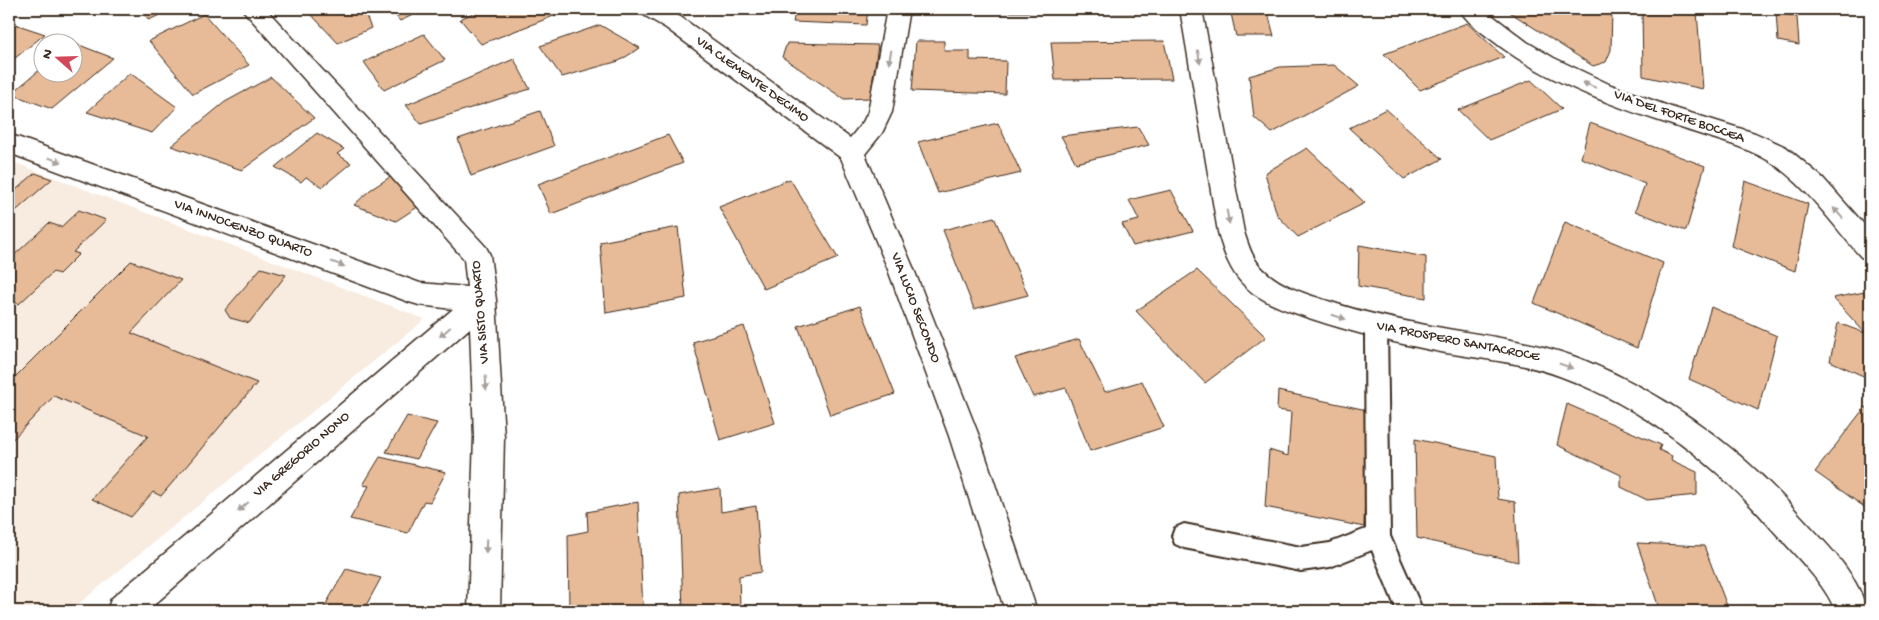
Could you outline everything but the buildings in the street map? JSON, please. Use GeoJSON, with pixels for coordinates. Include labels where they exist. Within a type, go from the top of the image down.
{"type":"FeatureCollection","features":[{"type":"Feature","properties":{"kind":"street","name":"VIA SISTO QUARTO"},"geometry":{"type":"LineString","coordinates":[[253,9],[477,255],[482,300],[489,438],[484,611]]}},
{"type":"Feature","properties":{"kind":"street","name":"VIA CLEMENTE DECIMO"},"geometry":{"type":"LineString","coordinates":[[650,9],[677,16],[852,152]]}},
{"type":"Feature","properties":{"kind":"street"},"geometry":{"type":"LineString","coordinates":[[852,152],[873,127],[880,112],[898,9]]}},
{"type":"Feature","properties":{"kind":"street","name":"VIA PROSPERO SANTACROCE"},"geometry":{"type":"LineString","coordinates":[[1190,9],[1231,232],[1243,266],[1254,279],[1277,294],[1329,314],[1376,327],[1547,360],[1594,377],[1638,398],[1701,441],[1762,495],[1829,574],[1857,603]]}},
{"type":"Feature","properties":{"kind":"street","name":"VIA DEL FORTE BOCCEA"},"geometry":{"type":"LineString","coordinates":[[1470,9],[1493,30],[1514,45],[1577,80],[1656,111],[1745,139],[1775,153],[1791,163],[1808,180],[1870,249]]}},
{"type":"Feature","properties":{"kind":"street","name":"VIA INNOCENZO QUARTO"},"geometry":{"type":"LineString","coordinates":[[9,143],[419,294],[482,300]]}},
{"type":"Feature","properties":{"kind":"street","name":"VIA LUCIO SECONDO"},"geometry":{"type":"LineString","coordinates":[[852,152],[858,172],[900,267],[964,436],[1021,611]]}},
{"type":"Feature","properties":{"kind":"street","name":"VIA GREGORIO NONO"},"geometry":{"type":"LineString","coordinates":[[123,611],[482,300]]}},
{"type":"Feature","properties":{"kind":"lane"},"geometry":{"type":"LineString","coordinates":[[1376,327],[1378,536],[1410,611]]}},
{"type":"Feature","properties":{"kind":"lane"},"geometry":{"type":"LineString","coordinates":[[1184,536],[1301,558],[1330,556],[1378,536]]}},
{"type":"Feature","properties":{"kind":"shaded area"},"geometry":{"type":"Polygon","coordinates":[[[13,162],[425,319],[70,611],[9,611],[9,166],[13,162]]]}}]}
